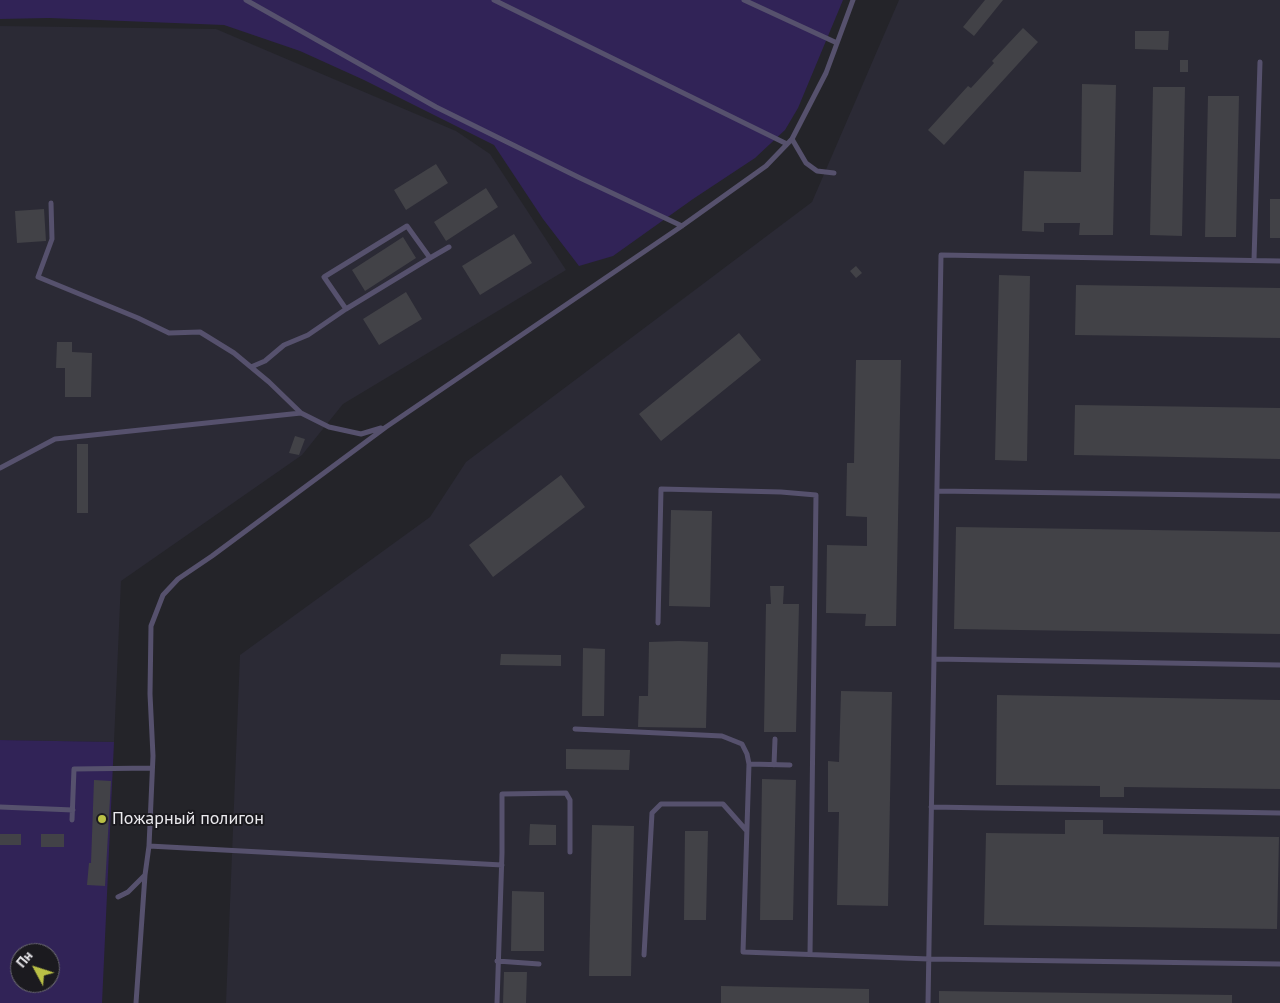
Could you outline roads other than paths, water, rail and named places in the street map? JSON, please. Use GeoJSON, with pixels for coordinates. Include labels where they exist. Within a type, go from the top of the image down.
{"type":"FeatureCollection","features":[{"type":"Feature","properties":{"kind":"lane"},"geometry":{"type":"LineString","coordinates":[[246,0],[436,107],[587,182],[682,226]]}},
{"type":"Feature","properties":{"kind":"lane"},"geometry":{"type":"LineString","coordinates":[[494,0],[790,142],[806,162],[817,171],[834,173]]}},
{"type":"Feature","properties":{"kind":"lane"},"geometry":{"type":"LineString","coordinates":[[744,0],[838,43]]}},
{"type":"Feature","properties":{"kind":"lane"},"geometry":{"type":"LineString","coordinates":[[136,1003],[145,874],[149,846],[152,768],[151,626],[163,595],[178,579],[386,427],[682,226],[766,166],[790,142],[826,73],[853,0]]}},
{"type":"Feature","properties":{"kind":"lane"},"geometry":{"type":"LineString","coordinates":[[1254,260],[1260,62]]}},
{"type":"Feature","properties":{"kind":"lane"},"geometry":{"type":"LineString","coordinates":[[51,203],[52,240],[38,277],[138,318],[169,333],[200,332],[234,353],[301,413],[329,427],[361,434],[386,427]]}},
{"type":"Feature","properties":{"kind":"lane"},"geometry":{"type":"LineString","coordinates":[[346,309],[324,277],[407,226],[430,258]]}},
{"type":"Feature","properties":{"kind":"lane"},"geometry":{"type":"LineString","coordinates":[[251,367],[265,361],[284,345],[308,335],[346,309],[449,247]]}},
{"type":"Feature","properties":{"kind":"lane"},"geometry":{"type":"LineString","coordinates":[[928,1003],[941,256],[1280,261]]}},
{"type":"Feature","properties":{"kind":"lane"},"geometry":{"type":"LineString","coordinates":[[0,468],[55,439],[301,413]]}},
{"type":"Feature","properties":{"kind":"lane"},"geometry":{"type":"LineString","coordinates":[[658,622],[661,489],[781,492],[816,495],[810,954]]}},
{"type":"Feature","properties":{"kind":"lane"},"geometry":{"type":"LineString","coordinates":[[937,491],[1280,496]]}},
{"type":"Feature","properties":{"kind":"lane"},"geometry":{"type":"LineString","coordinates":[[934,659],[1280,664]]}},
{"type":"Feature","properties":{"kind":"lane"},"geometry":{"type":"LineString","coordinates":[[575,729],[722,736],[742,744],[749,764],[743,952],[929,958],[1280,964]]}},
{"type":"Feature","properties":{"kind":"lane"},"geometry":{"type":"LineString","coordinates":[[774,765],[775,739]]}},
{"type":"Feature","properties":{"kind":"lane"},"geometry":{"type":"LineString","coordinates":[[749,764],[790,765]]}},
{"type":"Feature","properties":{"kind":"lane"},"geometry":{"type":"LineString","coordinates":[[72,820],[74,769],[152,768]]}},
{"type":"Feature","properties":{"kind":"lane"},"geometry":{"type":"LineString","coordinates":[[497,1003],[497,961],[502,865],[502,794],[566,793],[570,800],[570,852]]}},
{"type":"Feature","properties":{"kind":"lane"},"geometry":{"type":"LineString","coordinates":[[644,955],[652,813],[661,804],[723,804],[746,830]]}},
{"type":"Feature","properties":{"kind":"lane"},"geometry":{"type":"LineString","coordinates":[[0,807],[73,810]]}},
{"type":"Feature","properties":{"kind":"lane"},"geometry":{"type":"LineString","coordinates":[[932,808],[1280,813]]}},
{"type":"Feature","properties":{"kind":"lane"},"geometry":{"type":"LineString","coordinates":[[149,846],[502,865]]}},
{"type":"Feature","properties":{"kind":"lane"},"geometry":{"type":"LineString","coordinates":[[118,897],[128,892],[145,874]]}},
{"type":"Feature","properties":{"kind":"lane"},"geometry":{"type":"LineString","coordinates":[[497,961],[539,964]]}},
{"type":"Feature","properties":{"kind":"place","name":"Пожарный полигон"},"geometry":{"type":"Point","coordinates":[102,819]}}]}
